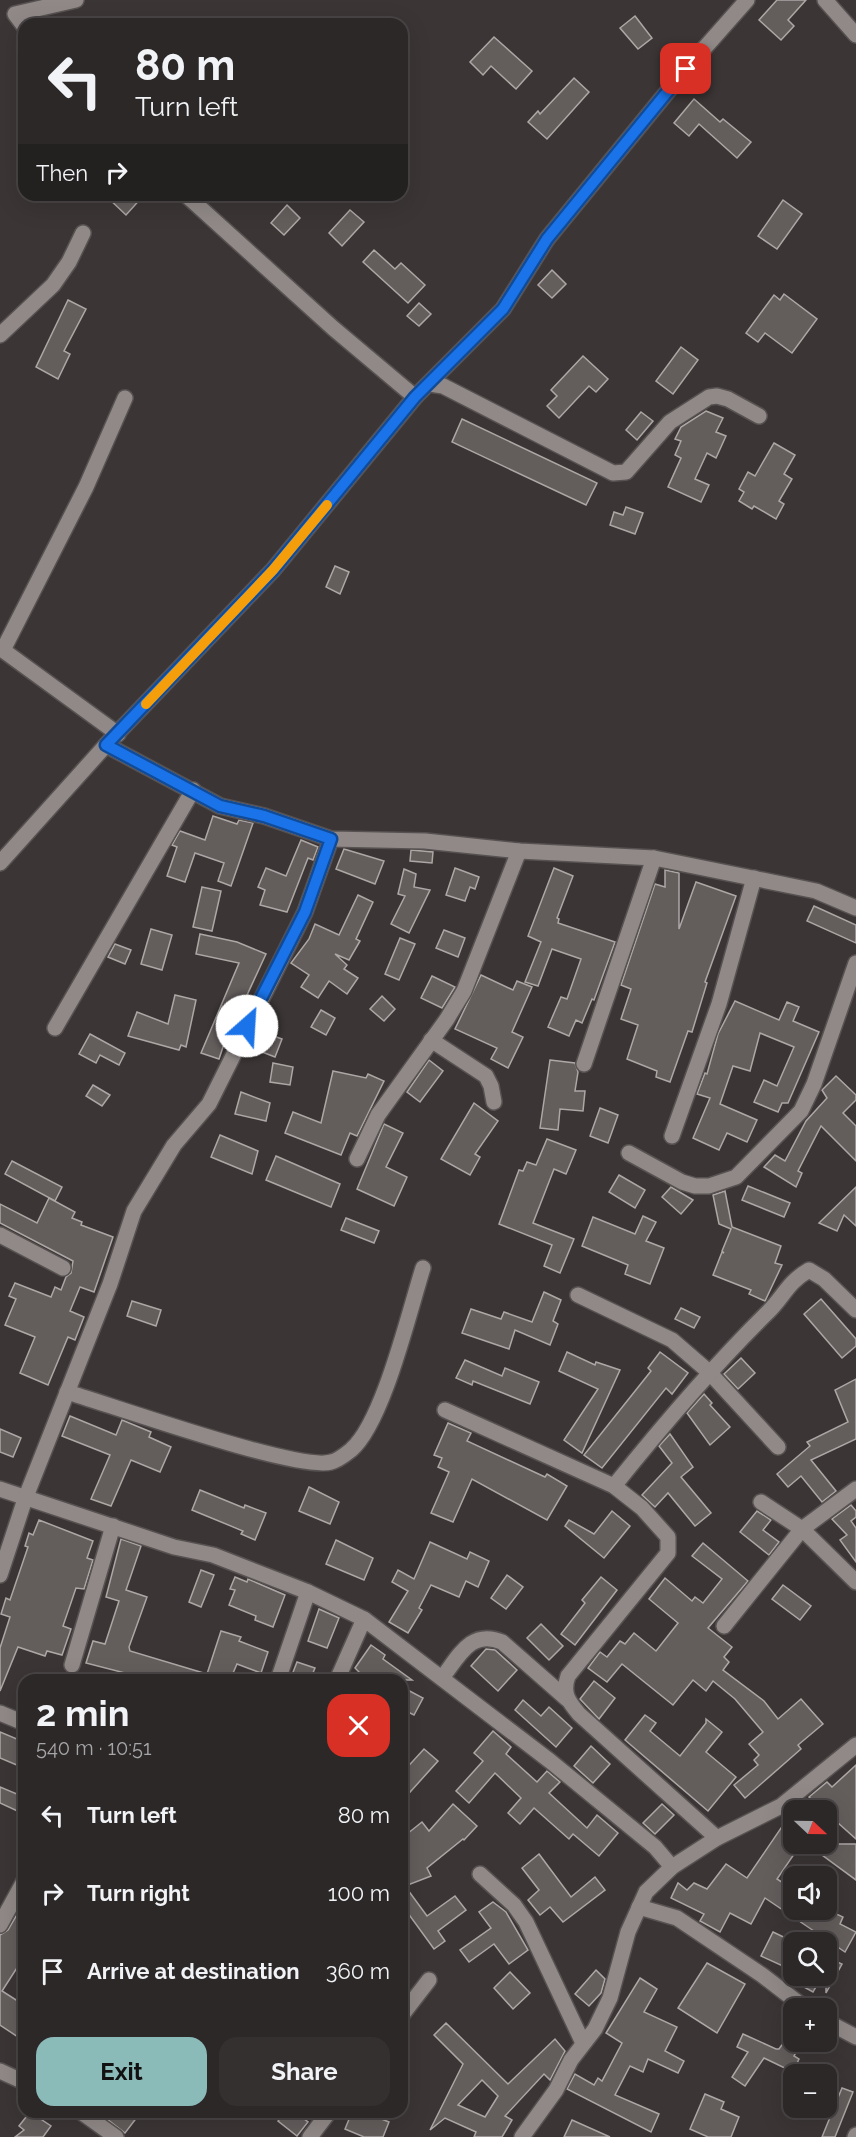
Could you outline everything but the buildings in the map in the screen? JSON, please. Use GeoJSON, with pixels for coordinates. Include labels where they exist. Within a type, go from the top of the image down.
{"type":"FeatureCollection","features":[{"type":"Feature","properties":{"kind":"street"},"geometry":{"type":"LineString","coordinates":[[18,18],[15,14],[76,0]]}},
{"type":"Feature","properties":{"kind":"street"},"geometry":{"type":"LineString","coordinates":[[0,863],[106,745],[273,570],[415,397],[503,309],[547,239],[686,69],[747,0]]}},
{"type":"Feature","properties":{"kind":"street"},"geometry":{"type":"LineString","coordinates":[[825,0],[856,35]]}},
{"type":"Feature","properties":{"kind":"street"},"geometry":{"type":"LineString","coordinates":[[193,201],[333,328],[415,397]]}},
{"type":"Feature","properties":{"kind":"street"},"geometry":{"type":"LineString","coordinates":[[0,335],[53,285],[69,262],[83,233]]}},
{"type":"Feature","properties":{"kind":"street"},"geometry":{"type":"LineString","coordinates":[[430,384],[443,386],[613,473],[626,472],[670,422],[709,398],[717,396],[728,399],[759,416]]}},
{"type":"Feature","properties":{"kind":"street"},"geometry":{"type":"LineString","coordinates":[[118,734],[2,649],[86,488],[125,398]]}},
{"type":"Feature","properties":{"kind":"street"},"geometry":{"type":"LineString","coordinates":[[106,745],[220,806],[264,816],[331,839],[425,841],[519,851],[654,858],[816,891],[856,908]]}},
{"type":"Feature","properties":{"kind":"street"},"geometry":{"type":"LineString","coordinates":[[55,1028],[193,790]]}},
{"type":"Feature","properties":{"kind":"street"},"geometry":{"type":"LineString","coordinates":[[0,1575],[25,1499],[110,1284],[134,1211],[174,1145],[209,1104],[305,912],[331,839]]}},
{"type":"Feature","properties":{"kind":"street"},"geometry":{"type":"LineString","coordinates":[[357,1159],[378,1115],[464,991],[519,851]]}},
{"type":"Feature","properties":{"kind":"street"},"geometry":{"type":"LineString","coordinates":[[584,1064],[639,908],[654,858]]}},
{"type":"Feature","properties":{"kind":"street"},"geometry":{"type":"LineString","coordinates":[[672,1136],[718,1004],[754,878]]}},
{"type":"Feature","properties":{"kind":"street"},"geometry":{"type":"LineString","coordinates":[[629,1153],[682,1182],[695,1185],[709,1186],[736,1177],[801,1112],[814,1084],[856,963]]}},
{"type":"Feature","properties":{"kind":"street"},"geometry":{"type":"LineString","coordinates":[[431,1040],[486,1076],[491,1086],[494,1102]]}},
{"type":"Feature","properties":{"kind":"street"},"geometry":{"type":"LineString","coordinates":[[0,1235],[63,1268]]}},
{"type":"Feature","properties":{"kind":"street"},"geometry":{"type":"LineString","coordinates":[[67,1392],[271,1454],[306,1463],[331,1462],[352,1450],[372,1419],[423,1269]]}},
{"type":"Feature","properties":{"kind":"street"},"geometry":{"type":"LineString","coordinates":[[614,1486],[709,1372],[770,1310],[793,1280],[809,1270],[824,1279],[856,1310]]}},
{"type":"Feature","properties":{"kind":"street"},"geometry":{"type":"LineString","coordinates":[[578,1295],[672,1341],[709,1372],[778,1447]]}},
{"type":"Feature","properties":{"kind":"street"},"geometry":{"type":"LineString","coordinates":[[445,1410],[614,1486],[642,1508],[668,1537],[668,1553],[568,1676],[564,1687],[567,1699]]}},
{"type":"Feature","properties":{"kind":"street"},"geometry":{"type":"LineString","coordinates":[[0,1489],[174,1547],[213,1555],[308,1592],[364,1619],[656,1847],[672,1868]]}},
{"type":"Feature","properties":{"kind":"street"},"geometry":{"type":"LineString","coordinates":[[724,1626],[802,1529],[856,1489]]}},
{"type":"Feature","properties":{"kind":"street"},"geometry":{"type":"LineString","coordinates":[[761,1502],[802,1529],[856,1582]]}},
{"type":"Feature","properties":{"kind":"street"},"geometry":{"type":"LineString","coordinates":[[72,1665],[113,1526]]}},
{"type":"Feature","properties":{"kind":"street"},"geometry":{"type":"LineString","coordinates":[[280,1674],[308,1592]]}},
{"type":"Feature","properties":{"kind":"street"},"geometry":{"type":"LineString","coordinates":[[340,1674],[364,1619]]}},
{"type":"Feature","properties":{"kind":"street"},"geometry":{"type":"LineString","coordinates":[[442,1678],[468,1646],[481,1637],[493,1638],[502,1642],[717,1838]]}},
{"type":"Feature","properties":{"kind":"street"},"geometry":{"type":"LineString","coordinates":[[0,1713],[18,1720]]}},
{"type":"Feature","properties":{"kind":"street"},"geometry":{"type":"LineString","coordinates":[[522,2137],[556,2090],[571,2060],[594,2029],[610,1998],[628,1932],[646,1893],[672,1868],[717,1838],[781,1806],[856,1745]]}},
{"type":"Feature","properties":{"kind":"street"},"geometry":{"type":"LineString","coordinates":[[480,1874],[514,1905],[526,1922],[583,2043]]}},
{"type":"Feature","properties":{"kind":"street"},"geometry":{"type":"LineString","coordinates":[[0,1925],[18,1892]]}},
{"type":"Feature","properties":{"kind":"street"},"geometry":{"type":"LineString","coordinates":[[639,1906],[677,1918],[792,1998]]}},
{"type":"Feature","properties":{"kind":"street"},"geometry":{"type":"LineString","coordinates":[[408,2007],[429,1980]]}},
{"type":"Feature","properties":{"kind":"street"},"geometry":{"type":"LineString","coordinates":[[837,2027],[856,2037]]}},
{"type":"Feature","properties":{"kind":"street"},"geometry":{"type":"LineString","coordinates":[[0,2071],[18,2079]]}},
{"type":"Feature","properties":{"kind":"street"},"geometry":{"type":"LineString","coordinates":[[93,2118],[116,2137]]}},
{"type":"Feature","properties":{"kind":"street"},"geometry":{"type":"LineString","coordinates":[[310,2137],[324,2118]]}},
{"type":"Feature","properties":{"kind":"slow traffic"},"geometry":{"type":"LineString","coordinates":[[146,704],[273,570],[327,505]]}},
{"type":"Feature","properties":{"kind":"route"},"geometry":{"type":"LineString","coordinates":[[247,1026],[305,912],[331,839],[264,816],[220,806],[140,761],[106,745],[273,570],[415,397],[503,309],[547,239],[686,69]]}}]}
